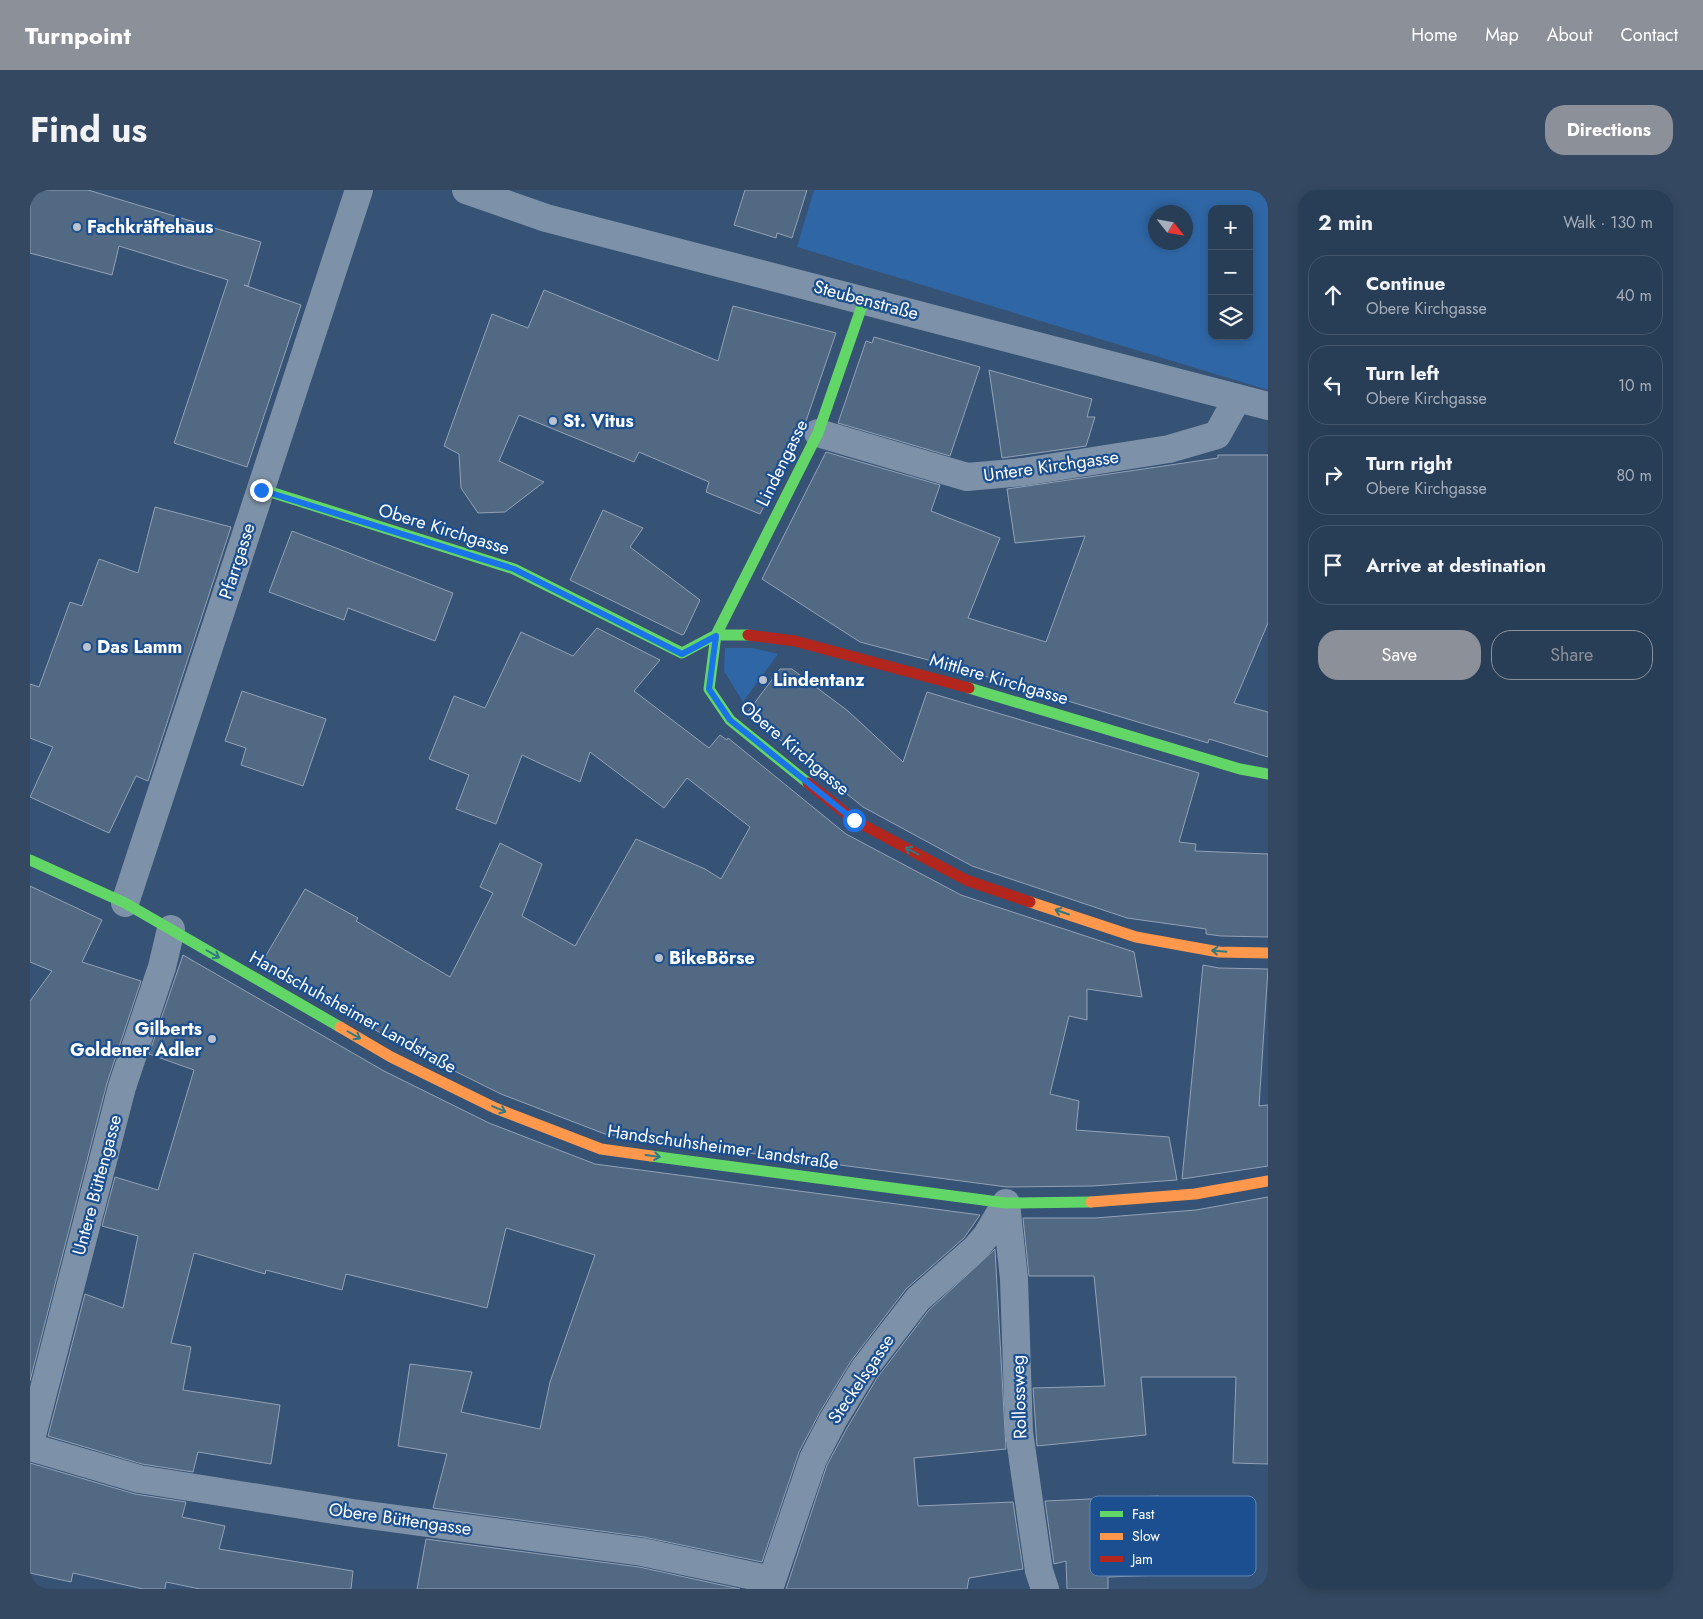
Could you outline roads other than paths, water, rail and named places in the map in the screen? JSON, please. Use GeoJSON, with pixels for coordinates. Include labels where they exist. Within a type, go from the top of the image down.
{"type":"FeatureCollection","features":[{"type":"Feature","properties":{"kind":"street","name":"Pfarrgasse"},"geometry":{"type":"LineString","coordinates":[[125,903],[359,190]]}},
{"type":"Feature","properties":{"kind":"street","name":"Steubenstraße"},"geometry":{"type":"LineString","coordinates":[[466,190],[546,218],[1268,406]]}},
{"type":"Feature","properties":{"kind":"street","name":"Lindengasse"},"geometry":{"type":"LineString","coordinates":[[716,636],[818,433],[864,300]]}},
{"type":"Feature","properties":{"kind":"street","name":"Untere Kirchgasse"},"geometry":{"type":"LineString","coordinates":[[818,433],[967,476],[1023,472],[1169,449],[1217,435],[1237,399]]}},
{"type":"Feature","properties":{"kind":"street","name":"Obere Kirchgasse"},"geometry":{"type":"LineString","coordinates":[[261,490],[514,569],[682,654],[716,636]]}},
{"type":"Feature","properties":{"kind":"street","name":"Mittlere Kirchgasse"},"geometry":{"type":"LineString","coordinates":[[716,636],[756,635],[795,641],[947,681],[1240,769],[1268,774]]}},
{"type":"Feature","properties":{"kind":"street","name":"Obere Kirchgasse"},"geometry":{"type":"LineString","coordinates":[[716,636],[709,689],[730,720],[854,820],[966,880],[1136,937],[1219,952],[1268,952]]}},
{"type":"Feature","properties":{"kind":"street","name":"Handschuhsheimer Landstraße"},"geometry":{"type":"LineString","coordinates":[[30,860],[125,903],[391,1057],[495,1108],[601,1149],[1006,1203],[1094,1202],[1195,1194],[1268,1181]]}},
{"type":"Feature","properties":{"kind":"street","name":"Untere Büttengasse"},"geometry":{"type":"LineString","coordinates":[[30,1443],[122,1087],[162,967],[171,929]]}},
{"type":"Feature","properties":{"kind":"street","name":"Steckelsgasse"},"geometry":{"type":"LineString","coordinates":[[770,1584],[812,1459],[855,1384],[918,1299],[975,1249],[987,1235],[1006,1203]]}},
{"type":"Feature","properties":{"kind":"street","name":"Rollossweg"},"geometry":{"type":"LineString","coordinates":[[1006,1203],[1014,1279],[1019,1432],[1039,1571],[1045,1589]]}},
{"type":"Feature","properties":{"kind":"street","name":"Obere Büttengasse"},"geometry":{"type":"LineString","coordinates":[[30,1447],[139,1479],[353,1513],[642,1552],[770,1584]]}},
{"type":"Feature","properties":{"kind":"place","name":"Fachkräftehaus"},"geometry":{"type":"Point","coordinates":[77,227]}},
{"type":"Feature","properties":{"kind":"place","name":"St. Vitus"},"geometry":{"type":"Point","coordinates":[553,421]}},
{"type":"Feature","properties":{"kind":"place","name":"Das Lamm"},"geometry":{"type":"Point","coordinates":[87,647]}},
{"type":"Feature","properties":{"kind":"place","name":"Lindentanz"},"geometry":{"type":"Point","coordinates":[763,680]}},
{"type":"Feature","properties":{"kind":"place","name":"BikeBörse"},"geometry":{"type":"Point","coordinates":[659,958]}},
{"type":"Feature","properties":{"kind":"place","name":"Gilberts Goldener Adler"},"geometry":{"type":"Point","coordinates":[212,1039]}}]}
